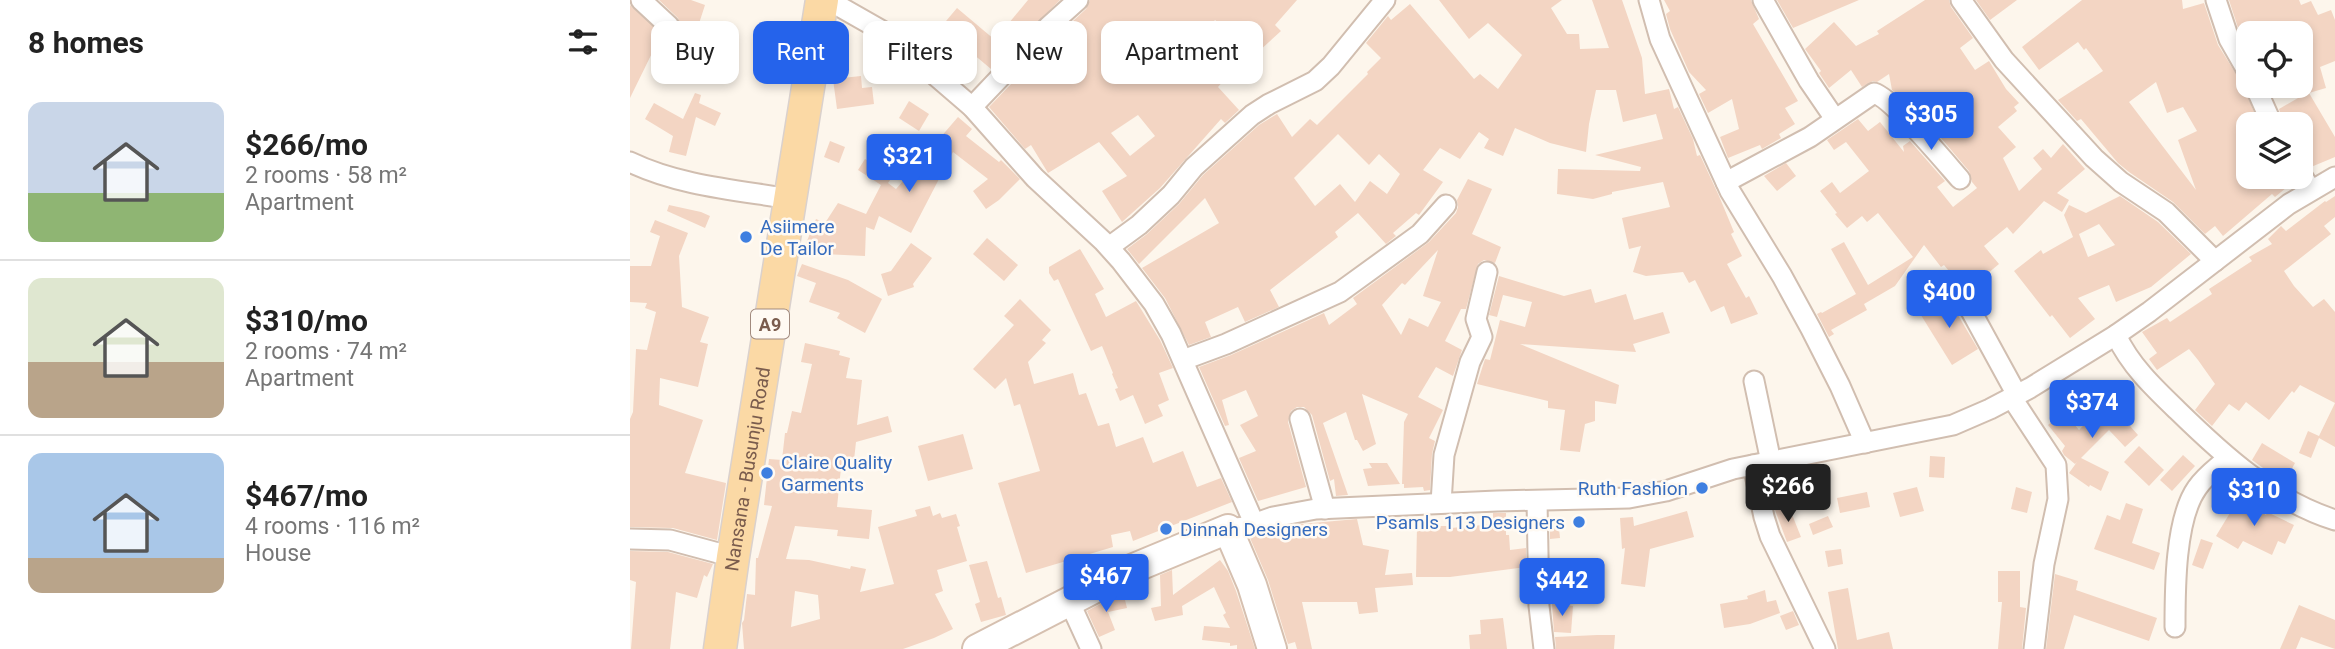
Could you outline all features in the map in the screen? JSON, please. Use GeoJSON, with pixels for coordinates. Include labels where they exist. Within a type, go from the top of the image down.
{"type":"FeatureCollection","features":[{"type":"Feature","properties":{"kind":"main road","name":"Nansana - Busunju Road"},"geometry":{"type":"LineString","coordinates":[[720,649],[822,0]]}},
{"type":"Feature","properties":{"kind":"street"},"geometry":{"type":"LineString","coordinates":[[641,0],[664,21]]}},
{"type":"Feature","properties":{"kind":"street"},"geometry":{"type":"LineString","coordinates":[[828,0],[886,33],[972,107],[1035,178],[1109,247],[1137,279],[1154,304],[1183,360],[1241,526],[1252,585],[1272,649]]}},
{"type":"Feature","properties":{"kind":"street"},"geometry":{"type":"LineString","coordinates":[[972,107],[1049,26],[1078,0]]}},
{"type":"Feature","properties":{"kind":"street"},"geometry":{"type":"LineString","coordinates":[[1109,247],[1139,225],[1171,195],[1194,167],[1252,114],[1315,81],[1385,0]]}},
{"type":"Feature","properties":{"kind":"street"},"geometry":{"type":"LineString","coordinates":[[1649,0],[1660,39],[1726,182],[1811,329],[1865,443]]}},
{"type":"Feature","properties":{"kind":"street"},"geometry":{"type":"LineString","coordinates":[[1763,0],[1802,70],[1835,119]]}},
{"type":"Feature","properties":{"kind":"street"},"geometry":{"type":"LineString","coordinates":[[1961,0],[2004,60],[2094,158],[2121,182],[2166,212],[2215,261]]}},
{"type":"Feature","properties":{"kind":"street"},"geometry":{"type":"LineString","coordinates":[[2217,0],[2228,39],[2236,52]]}},
{"type":"Feature","properties":{"kind":"street"},"geometry":{"type":"LineString","coordinates":[[1726,182],[1810,137],[1866,97],[1877,93],[1910,123],[1960,179]]}},
{"type":"Feature","properties":{"kind":"street"},"geometry":{"type":"LineString","coordinates":[[630,163],[664,176],[690,182],[791,199]]}},
{"type":"Feature","properties":{"kind":"street"},"geometry":{"type":"LineString","coordinates":[[2313,181],[2335,177]]}},
{"type":"Feature","properties":{"kind":"street"},"geometry":{"type":"LineString","coordinates":[[977,649],[1134,568],[1241,526],[1295,513],[1441,503],[1629,498],[1666,491],[1699,479],[1762,463],[1953,425],[2014,397],[2116,334],[2261,225],[2299,189]]}},
{"type":"Feature","properties":{"kind":"street"},"geometry":{"type":"LineString","coordinates":[[1183,360],[1226,344],[1340,292],[1420,234],[1447,205]]}},
{"type":"Feature","properties":{"kind":"street"},"geometry":{"type":"LineString","coordinates":[[1441,503],[1444,455],[1470,362],[1482,337],[1476,319],[1487,272]]}},
{"type":"Feature","properties":{"kind":"street"},"geometry":{"type":"LineString","coordinates":[[1965,300],[2014,397],[2056,465],[2058,499],[2044,564],[2034,649]]}},
{"type":"Feature","properties":{"kind":"street"},"geometry":{"type":"LineString","coordinates":[[2116,334],[2130,360],[2152,386],[2228,458],[2255,480],[2289,500],[2335,520]]}},
{"type":"Feature","properties":{"kind":"street"},"geometry":{"type":"LineString","coordinates":[[1754,381],[1764,517],[1770,536],[1825,649]]}},
{"type":"Feature","properties":{"kind":"street"},"geometry":{"type":"LineString","coordinates":[[1300,419],[1325,509]]}},
{"type":"Feature","properties":{"kind":"street"},"geometry":{"type":"LineString","coordinates":[[2175,627],[2178,552],[2187,506],[2201,482],[2228,458]]}},
{"type":"Feature","properties":{"kind":"street"},"geometry":{"type":"LineString","coordinates":[[1537,501],[1539,606],[1544,649]]}},
{"type":"Feature","properties":{"kind":"street"},"geometry":{"type":"LineString","coordinates":[[630,539],[670,540],[733,556]]}},
{"type":"Feature","properties":{"kind":"street"},"geometry":{"type":"LineString","coordinates":[[1069,601],[1091,649]]}},
{"type":"Feature","properties":{"kind":"building"},"geometry":{"type":"Polygon","coordinates":[[[659,0],[691,0],[705,5],[700,21],[679,21],[659,0]]]}},
{"type":"Feature","properties":{"kind":"building"},"geometry":{"type":"Polygon","coordinates":[[[1028,0],[1060,0],[1039,21],[1011,21],[1028,0]]]}},
{"type":"Feature","properties":{"kind":"building"},"geometry":{"type":"Polygon","coordinates":[[[1090,0],[1297,0],[1275,25],[1281,31],[1263,48],[1263,21],[1101,21],[1101,84],[1221,84],[1218,87],[1239,110],[1225,123],[1221,119],[1160,188],[1122,222],[1102,191],[1127,176],[1099,142],[1048,173],[1031,145],[1025,149],[989,107],[1011,84],[1087,84],[1087,21],[1073,21],[1086,9],[1090,0]],[[1138,115],[1111,133],[1130,156],[1155,136],[1138,115]]]}},
{"type":"Feature","properties":{"kind":"building"},"geometry":{"type":"Polygon","coordinates":[[[1439,0],[1562,0],[1551,8],[1567,34],[1579,34],[1580,49],[1609,48],[1592,0],[1622,0],[1642,58],[1645,94],[1669,89],[1674,109],[1678,107],[1693,139],[1697,156],[1700,155],[1719,196],[1734,232],[1731,234],[1742,256],[1727,264],[1758,314],[1731,324],[1724,306],[1711,312],[1695,280],[1689,283],[1683,272],[1646,276],[1633,272],[1641,246],[1629,249],[1622,218],[1670,207],[1663,182],[1612,192],[1593,199],[1557,194],[1558,169],[1640,171],[1641,167],[1595,155],[1663,139],[1656,114],[1623,122],[1616,90],[1596,90],[1586,152],[1550,143],[1515,128],[1503,156],[1484,148],[1489,139],[1479,132],[1460,159],[1440,148],[1423,170],[1443,182],[1419,215],[1416,213],[1393,233],[1396,236],[1386,244],[1358,213],[1335,232],[1338,237],[1270,290],[1279,307],[1245,322],[1238,307],[1205,322],[1211,337],[1189,345],[1165,298],[1142,268],[1219,223],[1205,198],[1139,264],[1127,249],[1179,204],[1203,175],[1259,125],[1277,114],[1292,137],[1310,119],[1317,125],[1381,58],[1366,43],[1388,16],[1391,20],[1410,4],[1474,79],[1480,74],[1498,89],[1522,55],[1488,23],[1469,39],[1439,0]],[[1338,134],[1294,178],[1315,206],[1340,184],[1355,202],[1370,181],[1387,194],[1400,174],[1379,154],[1369,165],[1338,134]]]}},
{"type":"Feature","properties":{"kind":"building"},"geometry":{"type":"Polygon","coordinates":[[[1664,0],[1751,0],[1759,19],[1753,24],[1798,101],[1785,108],[1795,124],[1779,134],[1781,138],[1762,149],[1760,145],[1728,158],[1720,137],[1739,129],[1732,99],[1708,113],[1699,94],[1706,90],[1689,72],[1670,29],[1666,14],[1670,11],[1664,0]]]}},
{"type":"Feature","properties":{"kind":"building"},"geometry":{"type":"Polygon","coordinates":[[[1777,0],[1859,0],[1793,28],[1777,0]]]}},
{"type":"Feature","properties":{"kind":"building"},"geometry":{"type":"Polygon","coordinates":[[[1925,0],[1949,0],[1973,38],[1960,48],[1975,70],[1989,61],[2006,89],[2019,103],[2014,107],[2017,111],[1998,127],[2016,147],[2003,158],[2019,191],[2042,169],[2033,158],[2043,149],[2051,158],[2063,144],[2085,169],[2057,193],[2069,200],[2062,212],[2044,201],[2013,234],[2007,227],[1984,246],[1999,264],[1987,274],[1985,272],[1963,288],[1944,265],[1941,267],[1924,245],[1895,286],[1864,304],[1867,310],[1831,330],[1834,334],[1829,337],[1817,314],[1856,294],[1831,249],[1844,242],[1868,285],[1913,257],[1878,213],[1867,222],[1862,216],[1847,228],[1835,214],[1837,213],[1820,191],[1832,182],[1840,193],[1869,171],[1846,142],[1834,150],[1827,140],[1858,119],[1868,131],[1880,122],[1904,152],[1903,146],[1910,141],[1945,181],[1937,187],[1953,207],[1977,188],[1969,171],[1930,125],[1902,94],[1892,90],[1889,74],[1862,87],[1851,70],[1829,88],[1805,49],[1834,22],[1856,46],[1879,34],[1877,31],[1925,0]]]}},
{"type":"Feature","properties":{"kind":"building"},"geometry":{"type":"Polygon","coordinates":[[[1976,0],[2017,0],[1990,20],[1976,0]]]}},
{"type":"Feature","properties":{"kind":"building"},"geometry":{"type":"Polygon","coordinates":[[[2082,0],[2182,0],[2183,9],[2204,3],[2218,45],[2236,74],[2236,98],[2248,98],[2254,112],[2236,112],[2236,189],[2285,189],[2275,197],[2272,194],[2223,236],[2215,226],[2205,234],[2173,202],[2118,163],[2081,119],[2077,121],[2058,100],[2103,71],[2086,48],[2084,50],[2078,42],[2039,70],[2022,47],[2082,0]],[[2156,82],[2129,102],[2196,190],[2178,140],[2197,131],[2183,107],[2167,113],[2156,82]]]}},
{"type":"Feature","properties":{"kind":"building"},"geometry":{"type":"Polygon","coordinates":[[[2229,0],[2299,0],[2301,5],[2311,1],[2318,15],[2331,10],[2335,20],[2335,61],[2320,67],[2326,88],[2313,92],[2313,21],[2236,22],[2229,0]]]}},
{"type":"Feature","properties":{"kind":"building"},"geometry":{"type":"Polygon","coordinates":[[[630,5],[651,24],[651,55],[630,98],[630,5]]]}},
{"type":"Feature","properties":{"kind":"building"},"geometry":{"type":"Polygon","coordinates":[[[957,8],[972,21],[946,21],[957,8]]]}},
{"type":"Feature","properties":{"kind":"building"},"geometry":{"type":"Polygon","coordinates":[[[977,25],[991,37],[991,69],[977,57],[977,25]]]}},
{"type":"Feature","properties":{"kind":"building"},"geometry":{"type":"Polygon","coordinates":[[[861,76],[862,88],[872,87],[874,104],[837,109],[834,84],[849,84],[849,77],[861,76]]]}},
{"type":"Feature","properties":{"kind":"building"},"geometry":{"type":"Polygon","coordinates":[[[695,93],[701,95],[699,103],[721,113],[715,126],[696,117],[686,156],[669,152],[673,136],[645,119],[654,103],[683,119],[695,93]]]}},
{"type":"Feature","properties":{"kind":"building"},"geometry":{"type":"Polygon","coordinates":[[[2298,98],[2312,98],[2335,137],[2335,157],[2313,166],[2313,112],[2280,112],[2279,109],[2298,98]]]}},
{"type":"Feature","properties":{"kind":"building"},"geometry":{"type":"Polygon","coordinates":[[[909,101],[929,114],[919,131],[899,118],[909,101]]]}},
{"type":"Feature","properties":{"kind":"building"},"geometry":{"type":"Polygon","coordinates":[[[958,117],[972,129],[966,136],[999,162],[1001,160],[1020,179],[999,200],[986,209],[973,191],[988,179],[953,152],[911,233],[879,216],[874,230],[866,227],[865,256],[802,253],[816,219],[825,223],[838,203],[866,214],[881,185],[858,170],[865,159],[892,177],[888,183],[896,189],[958,117]]]}},
{"type":"Feature","properties":{"kind":"building"},"geometry":{"type":"Polygon","coordinates":[[[830,141],[845,147],[839,163],[824,157],[830,141]]]}},
{"type":"Feature","properties":{"kind":"building"},"geometry":{"type":"Polygon","coordinates":[[[1786,163],[1796,176],[1777,191],[1764,176],[1786,163]]]}},
{"type":"Feature","properties":{"kind":"building"},"geometry":{"type":"Polygon","coordinates":[[[1468,179],[1492,189],[1472,234],[1501,247],[1495,263],[1484,260],[1478,264],[1466,309],[1461,309],[1445,341],[1462,350],[1453,376],[1436,367],[1418,397],[1443,410],[1429,438],[1435,441],[1430,490],[1424,491],[1423,487],[1404,488],[1402,484],[1404,422],[1408,414],[1362,394],[1376,444],[1363,451],[1355,440],[1346,412],[1323,423],[1348,495],[1336,496],[1334,479],[1330,481],[1312,415],[1304,407],[1297,407],[1291,411],[1288,422],[1306,487],[1258,501],[1239,458],[1256,451],[1240,425],[1258,416],[1246,390],[1222,400],[1229,425],[1225,426],[1199,367],[1324,313],[1329,325],[1357,304],[1353,298],[1429,242],[1456,213],[1457,200],[1468,179]],[[1438,250],[1382,305],[1401,335],[1409,318],[1428,327],[1441,302],[1423,296],[1438,250]]]}},
{"type":"Feature","properties":{"kind":"building"},"geometry":{"type":"Polygon","coordinates":[[[2120,196],[2158,222],[2191,254],[2151,287],[2116,302],[2109,285],[2078,298],[2095,319],[2070,338],[2014,271],[2041,250],[2043,254],[2073,237],[2064,215],[2069,205],[2086,213],[2120,196]],[[2099,224],[2079,234],[2088,257],[2115,245],[2099,224]]]}},
{"type":"Feature","properties":{"kind":"building"},"geometry":{"type":"Polygon","coordinates":[[[2335,196],[2335,217],[2324,226],[2331,234],[2284,271],[2313,307],[2324,299],[2335,312],[2335,403],[2300,385],[2269,420],[2246,402],[2239,411],[2229,404],[2212,426],[2195,410],[2215,384],[2198,360],[2189,349],[2157,370],[2149,359],[2157,353],[2142,332],[2167,318],[2170,322],[2212,294],[2209,289],[2252,261],[2249,257],[2272,244],[2268,239],[2281,226],[2286,231],[2335,196]]]}},
{"type":"Feature","properties":{"kind":"building"},"geometry":{"type":"Polygon","coordinates":[[[669,205],[710,216],[705,228],[667,211],[669,205]]]}},
{"type":"Feature","properties":{"kind":"building"},"geometry":{"type":"Polygon","coordinates":[[[655,220],[688,233],[679,256],[682,307],[709,317],[700,342],[708,344],[698,387],[660,378],[659,405],[703,420],[685,473],[726,483],[717,540],[673,528],[630,527],[630,419],[633,412],[636,349],[647,350],[656,312],[645,308],[647,303],[630,302],[630,266],[651,266],[660,236],[650,232],[655,220]]]}},
{"type":"Feature","properties":{"kind":"building"},"geometry":{"type":"Polygon","coordinates":[[[987,238],[1018,265],[1004,281],[973,254],[987,238]]]}},
{"type":"Feature","properties":{"kind":"building"},"geometry":{"type":"Polygon","coordinates":[[[911,243],[932,258],[913,284],[914,287],[888,296],[881,274],[891,271],[911,243]]]}},
{"type":"Feature","properties":{"kind":"building"},"geometry":{"type":"Polygon","coordinates":[[[1080,249],[1104,289],[1095,294],[1106,317],[1136,301],[1160,340],[1173,368],[1159,373],[1169,400],[1158,405],[1163,416],[1145,424],[1133,395],[1120,401],[1115,389],[1118,388],[1102,346],[1091,351],[1058,279],[1054,281],[1049,273],[1049,267],[1080,249]]]}},
{"type":"Feature","properties":{"kind":"building"},"geometry":{"type":"Polygon","coordinates":[[[802,264],[848,280],[882,299],[865,333],[837,318],[840,313],[809,302],[816,283],[797,276],[802,264]]]}},
{"type":"Feature","properties":{"kind":"building"},"geometry":{"type":"Polygon","coordinates":[[[1499,276],[1564,296],[1591,289],[1595,303],[1626,294],[1634,320],[1663,312],[1670,333],[1633,344],[1636,352],[1520,344],[1619,385],[1616,404],[1595,401],[1595,421],[1585,424],[1580,452],[1560,450],[1565,410],[1548,408],[1548,401],[1477,384],[1485,359],[1490,360],[1500,320],[1525,327],[1532,302],[1503,295],[1497,317],[1489,315],[1499,276]]]}},
{"type":"Feature","properties":{"kind":"building"},"geometry":{"type":"Polygon","coordinates":[[[1946,295],[1978,349],[1952,365],[1919,312],[1946,295]]]}},
{"type":"Feature","properties":{"kind":"building"},"geometry":{"type":"Polygon","coordinates":[[[1020,299],[1051,330],[1042,340],[1046,343],[1028,362],[1034,384],[1073,373],[1079,395],[1086,393],[1098,426],[1109,423],[1116,447],[1143,437],[1153,463],[1183,451],[1197,487],[1221,478],[1232,502],[1133,541],[1130,531],[1111,535],[1113,547],[1026,573],[998,483],[1040,471],[1020,404],[1014,406],[1006,378],[995,389],[973,369],[1014,325],[1004,316],[1020,299]]]}},
{"type":"Feature","properties":{"kind":"building"},"geometry":{"type":"Polygon","coordinates":[[[805,343],[840,351],[839,355],[850,358],[846,378],[862,380],[857,425],[888,416],[892,432],[856,442],[853,469],[841,468],[837,507],[872,510],[869,539],[837,536],[838,530],[795,526],[786,559],[866,569],[860,592],[894,584],[878,527],[917,516],[915,510],[930,506],[933,516],[940,513],[942,518],[956,514],[967,561],[937,570],[943,591],[935,594],[953,629],[903,649],[744,649],[742,623],[747,594],[755,595],[756,558],[772,506],[764,505],[769,459],[782,460],[785,433],[792,411],[801,413],[812,364],[801,362],[805,343]],[[795,591],[791,627],[820,619],[818,595],[795,591]]]}},
{"type":"Feature","properties":{"kind":"building"},"geometry":{"type":"Polygon","coordinates":[[[2112,396],[2128,412],[2122,417],[2138,435],[2125,447],[2109,430],[2081,458],[2109,472],[2101,491],[2090,485],[2089,487],[2069,473],[2077,462],[2075,464],[2064,455],[2062,451],[2065,446],[2048,425],[2064,412],[2079,430],[2112,396]]]}},
{"type":"Feature","properties":{"kind":"building"},"geometry":{"type":"Polygon","coordinates":[[[2335,403],[2335,447],[2319,438],[2311,458],[2299,453],[2308,431],[2319,436],[2335,403]]]}},
{"type":"Feature","properties":{"kind":"building"},"geometry":{"type":"Polygon","coordinates":[[[963,434],[973,469],[928,481],[918,446],[963,434]]]}},
{"type":"Feature","properties":{"kind":"building"},"geometry":{"type":"Polygon","coordinates":[[[2262,443],[2295,463],[2284,483],[2252,460],[2262,443]]]}},
{"type":"Feature","properties":{"kind":"building"},"geometry":{"type":"Polygon","coordinates":[[[2139,446],[2164,470],[2149,486],[2124,462],[2139,446]]]}},
{"type":"Feature","properties":{"kind":"building"},"geometry":{"type":"Polygon","coordinates":[[[2183,455],[2195,466],[2172,491],[2160,480],[2183,455]]]}},
{"type":"Feature","properties":{"kind":"building"},"geometry":{"type":"Polygon","coordinates":[[[1930,456],[1945,457],[1944,478],[1929,477],[1930,456]]]}},
{"type":"Feature","properties":{"kind":"building"},"geometry":{"type":"Polygon","coordinates":[[[1369,463],[1387,463],[1400,484],[1368,486],[1363,469],[1372,468],[1369,463]]]}},
{"type":"Feature","properties":{"kind":"building"},"geometry":{"type":"Polygon","coordinates":[[[1809,466],[1819,482],[1795,498],[1778,473],[1809,466]]]}},
{"type":"Feature","properties":{"kind":"building"},"geometry":{"type":"Polygon","coordinates":[[[1917,487],[1924,511],[1900,517],[1893,493],[1917,487]]]}},
{"type":"Feature","properties":{"kind":"building"},"geometry":{"type":"Polygon","coordinates":[[[2016,487],[2032,492],[2027,513],[2011,509],[2016,487]]]}},
{"type":"Feature","properties":{"kind":"building"},"geometry":{"type":"Polygon","coordinates":[[[1867,492],[1870,507],[1840,513],[1837,498],[1867,492]]]}},
{"type":"Feature","properties":{"kind":"building"},"geometry":{"type":"Polygon","coordinates":[[[2239,498],[2266,515],[2267,512],[2294,525],[2285,544],[2278,541],[2272,555],[2243,541],[2238,549],[2216,536],[2239,498]]]}},
{"type":"Feature","properties":{"kind":"building"},"geometry":{"type":"Polygon","coordinates":[[[2126,503],[2143,509],[2132,543],[2160,553],[2154,570],[2094,549],[2107,515],[2120,520],[2126,503]]]}},
{"type":"Feature","properties":{"kind":"building"},"geometry":{"type":"Polygon","coordinates":[[[1789,507],[1801,537],[1787,542],[1775,510],[1789,507]]]}},
{"type":"Feature","properties":{"kind":"building"},"geometry":{"type":"Polygon","coordinates":[[[1687,511],[1694,537],[1650,549],[1645,587],[1621,584],[1625,548],[1622,549],[1620,518],[1633,517],[1634,526],[1687,511]]]}},
{"type":"Feature","properties":{"kind":"building"},"geometry":{"type":"Polygon","coordinates":[[[1493,513],[1506,513],[1506,535],[1509,535],[1510,550],[1526,548],[1526,567],[1450,577],[1416,577],[1417,526],[1451,528],[1493,524],[1493,513]]]}},
{"type":"Feature","properties":{"kind":"building"},"geometry":{"type":"Polygon","coordinates":[[[1828,516],[1833,527],[1813,535],[1809,524],[1828,516]]]}},
{"type":"Feature","properties":{"kind":"building"},"geometry":{"type":"Polygon","coordinates":[[[1357,519],[1363,545],[1389,550],[1385,575],[1412,573],[1413,585],[1375,588],[1378,612],[1359,614],[1357,602],[1302,602],[1312,649],[1297,649],[1295,642],[1288,644],[1268,580],[1250,538],[1301,524],[1357,519]]]}},
{"type":"Feature","properties":{"kind":"building"},"geometry":{"type":"Polygon","coordinates":[[[1558,520],[1560,538],[1550,539],[1550,521],[1558,520]]]}},
{"type":"Feature","properties":{"kind":"building"},"geometry":{"type":"Polygon","coordinates":[[[2201,539],[2213,543],[2203,569],[2192,565],[2201,539]]]}},
{"type":"Feature","properties":{"kind":"building"},"geometry":{"type":"Polygon","coordinates":[[[1841,549],[1843,564],[1828,567],[1825,551],[1841,549]]]}},
{"type":"Feature","properties":{"kind":"building"},"geometry":{"type":"Polygon","coordinates":[[[630,551],[668,552],[713,564],[707,577],[704,575],[697,598],[676,592],[670,649],[631,649],[636,582],[630,580],[630,551]]]}},
{"type":"Feature","properties":{"kind":"building"},"geometry":{"type":"Polygon","coordinates":[[[1220,560],[1236,591],[1255,649],[1237,649],[1237,645],[1230,646],[1230,643],[1202,640],[1204,626],[1230,628],[1214,587],[1182,606],[1183,615],[1155,621],[1151,608],[1161,606],[1160,575],[1172,570],[1173,595],[1220,560]]]}},
{"type":"Feature","properties":{"kind":"building"},"geometry":{"type":"Polygon","coordinates":[[[987,561],[1006,615],[981,622],[975,604],[980,602],[969,565],[987,561]]]}},
{"type":"Feature","properties":{"kind":"building"},"geometry":{"type":"Polygon","coordinates":[[[1998,571],[2020,571],[2020,607],[2026,608],[2022,649],[1998,649],[2002,602],[1998,602],[1998,571]]]}},
{"type":"Feature","properties":{"kind":"building"},"geometry":{"type":"Polygon","coordinates":[[[2055,574],[2078,581],[2076,590],[2157,618],[2149,641],[2074,615],[2064,649],[2046,649],[2055,574]]]}},
{"type":"Feature","properties":{"kind":"building"},"geometry":{"type":"Polygon","coordinates":[[[1848,588],[1857,640],[1889,632],[1893,649],[1838,649],[1828,592],[1848,588]]]}},
{"type":"Feature","properties":{"kind":"building"},"geometry":{"type":"Polygon","coordinates":[[[1765,590],[1767,602],[1776,600],[1780,613],[1750,624],[1724,628],[1720,604],[1748,599],[1747,596],[1765,590]]]}},
{"type":"Feature","properties":{"kind":"building"},"geometry":{"type":"Polygon","coordinates":[[[1123,592],[1127,608],[1108,612],[1115,630],[1099,637],[1087,611],[1123,592]]]}},
{"type":"Feature","properties":{"kind":"building"},"geometry":{"type":"Polygon","coordinates":[[[1552,604],[1573,606],[1571,633],[1554,632],[1552,604]]]}},
{"type":"Feature","properties":{"kind":"building"},"geometry":{"type":"Polygon","coordinates":[[[2299,605],[2335,620],[2335,649],[2301,637],[2296,649],[2280,649],[2299,605]]]}},
{"type":"Feature","properties":{"kind":"building"},"geometry":{"type":"Polygon","coordinates":[[[1793,611],[1799,625],[1786,630],[1780,616],[1793,611]]]}},
{"type":"Feature","properties":{"kind":"building"},"geometry":{"type":"Polygon","coordinates":[[[1503,618],[1507,649],[1470,649],[1469,635],[1481,634],[1480,620],[1503,618]]]}},
{"type":"Feature","properties":{"kind":"building"},"geometry":{"type":"Polygon","coordinates":[[[1615,635],[1614,649],[1556,649],[1555,637],[1615,635]]]}},
{"type":"Feature","properties":{"kind":"place","name":"Asiimere De Tailor"},"geometry":{"type":"Point","coordinates":[746,237]}},
{"type":"Feature","properties":{"kind":"place","name":"Claire Quality Garments"},"geometry":{"type":"Point","coordinates":[767,473]}},
{"type":"Feature","properties":{"kind":"place","name":"Ruth Fashion"},"geometry":{"type":"Point","coordinates":[1702,488]}},
{"type":"Feature","properties":{"kind":"place","name":"Psamls 113 Designers"},"geometry":{"type":"Point","coordinates":[1579,522]}},
{"type":"Feature","properties":{"kind":"place","name":"Dinnah Designers"},"geometry":{"type":"Point","coordinates":[1166,529]}}]}
